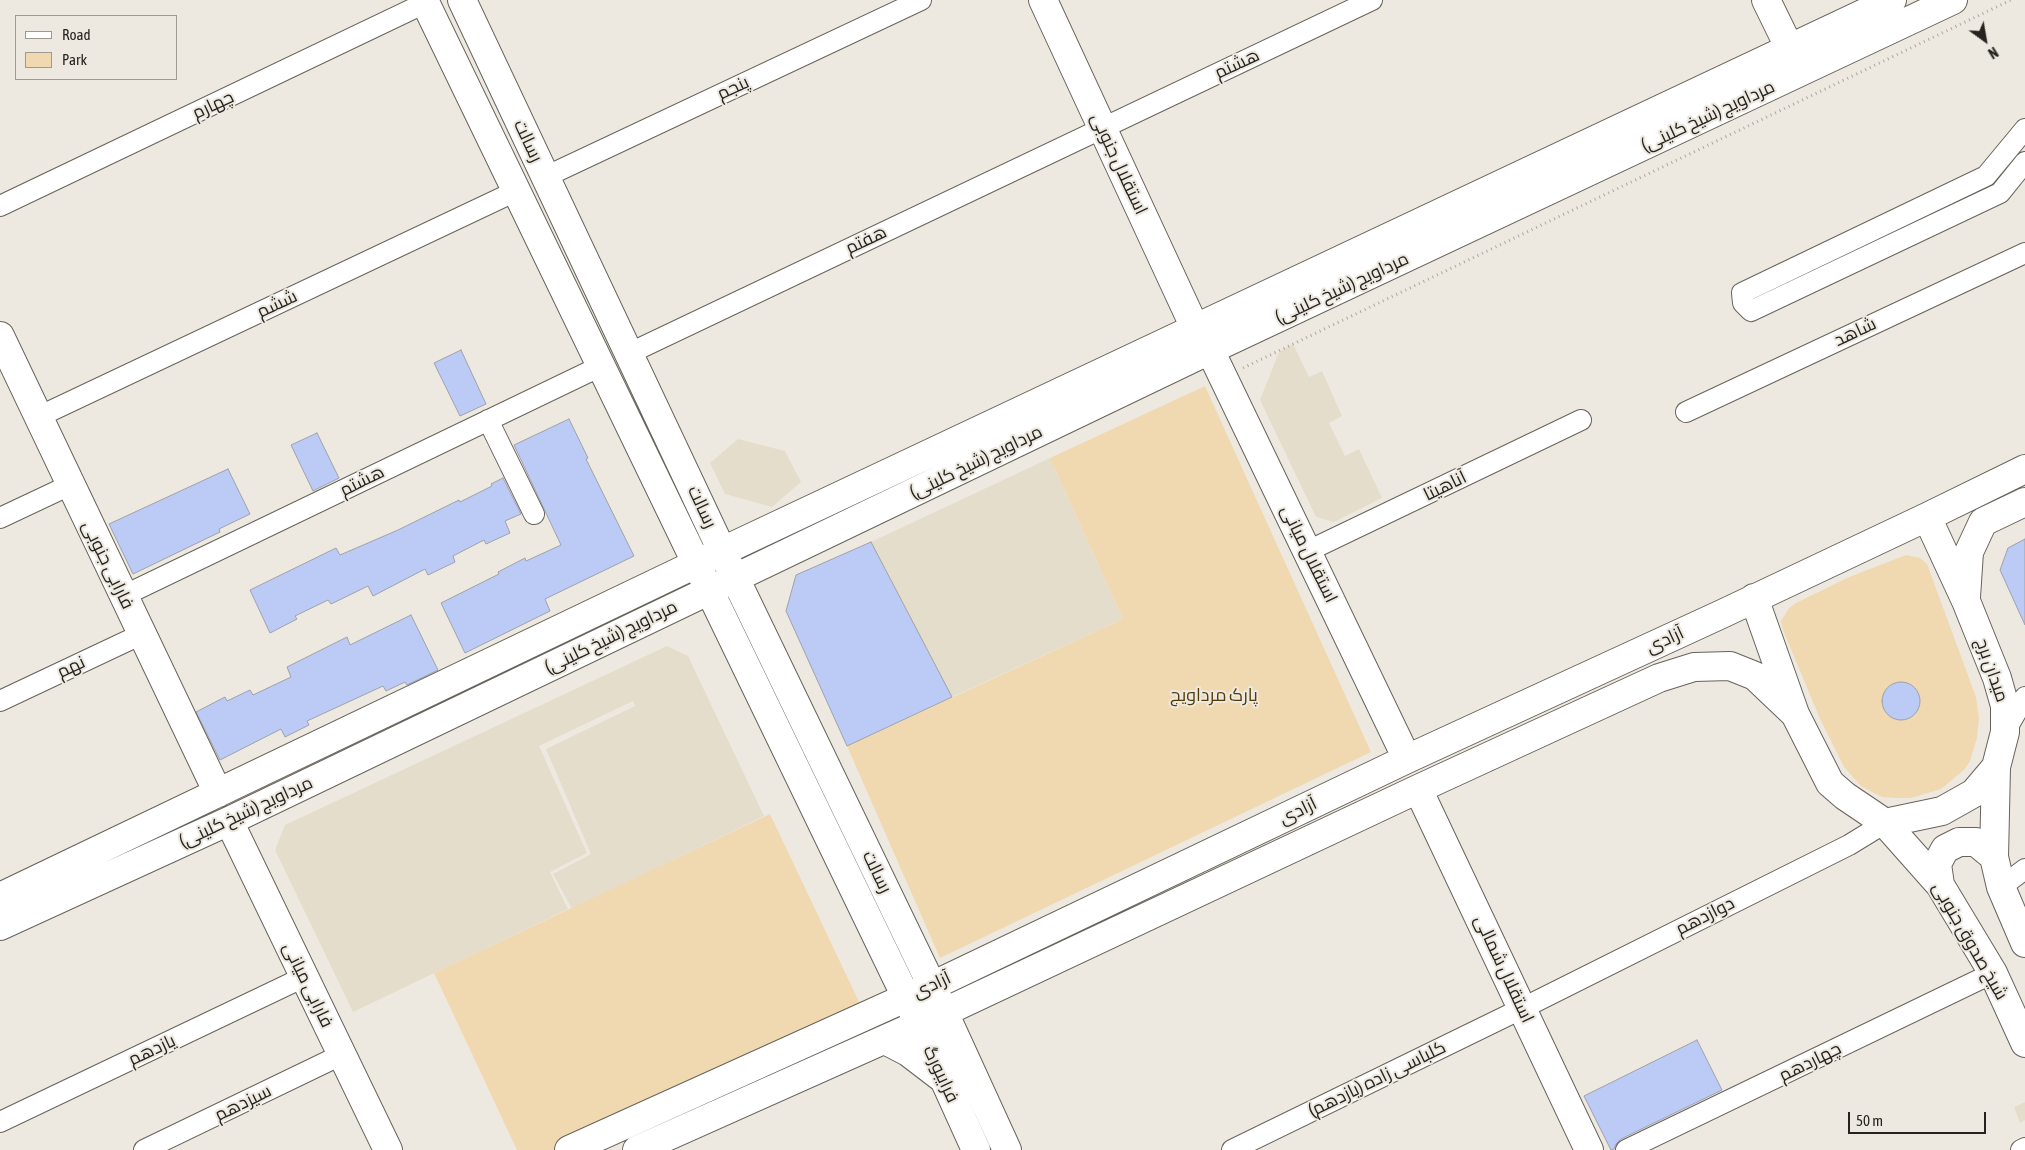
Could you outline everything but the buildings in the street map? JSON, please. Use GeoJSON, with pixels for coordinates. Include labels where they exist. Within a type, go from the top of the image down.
{"type":"FeatureCollection","features":[{"type":"Feature","properties":{"kind":"main road","name":"رسالت"},"geometry":{"type":"LineString","coordinates":[[462,0],[722,551],[944,1013]]}},
{"type":"Feature","properties":{"kind":"main road","name":"استقلال جنوبی"},"geometry":{"type":"LineString","coordinates":[[1043,0],[1195,328]]}},
{"type":"Feature","properties":{"kind":"main road"},"geometry":{"type":"LineString","coordinates":[[1766,0],[1790,49]]}},
{"type":"Feature","properties":{"kind":"main road","name":"مرداویج (شیخ کلینی)"},"geometry":{"type":"LineString","coordinates":[[0,896],[722,551],[1892,0]]}},
{"type":"Feature","properties":{"kind":"main road","name":"مرداویج (شیخ کلینی)"},"geometry":{"type":"LineString","coordinates":[[0,926],[229,821],[1210,350],[1953,0]]}},
{"type":"Feature","properties":{"kind":"main road","name":"رسالت"},"geometry":{"type":"LineString","coordinates":[[424,2],[695,564]]}},
{"type":"Feature","properties":{"kind":"main road","name":"فارابی جنوبی"},"geometry":{"type":"LineString","coordinates":[[0,336],[218,793]]}},
{"type":"Feature","properties":{"kind":"main road","name":"استقلال میانی"},"geometry":{"type":"LineString","coordinates":[[1210,350],[1407,758]]}},
{"type":"Feature","properties":{"kind":"main road","name":"آزادی"},"geometry":{"type":"LineString","coordinates":[[569,1150],[975,966],[1407,758],[1754,598],[2025,469]]}},
{"type":"Feature","properties":{"kind":"main road"},"geometry":{"type":"LineString","coordinates":[[1966,601],[1969,552],[1983,522],[2025,502]]}},
{"type":"Feature","properties":{"kind":"main road","name":"میدان برج"},"geometry":{"type":"LineString","coordinates":[[1885,823],[1942,811],[1974,792],[1996,767],[2004,732],[2006,706],[1997,678],[1966,601],[1927,517]]}},
{"type":"Feature","properties":{"kind":"main road"},"geometry":{"type":"LineString","coordinates":[[695,564],[709,590]]}},
{"type":"Feature","properties":{"kind":"main road","name":"رسالت"},"geometry":{"type":"LineString","coordinates":[[709,590],[906,998]]}},
{"type":"Feature","properties":{"kind":"main road"},"geometry":{"type":"LineString","coordinates":[[1754,598],[1795,714],[1830,782],[1845,796],[1885,823]]}},
{"type":"Feature","properties":{"kind":"main road","name":"آزادی"},"geometry":{"type":"LineString","coordinates":[[637,1150],[944,1013],[1418,789],[1659,678],[1694,667],[1730,666],[1755,676],[1795,714]]}},
{"type":"Feature","properties":{"kind":"main road"},"geometry":{"type":"LineString","coordinates":[[1996,767],[1994,856],[2001,887],[2025,943]]}},
{"type":"Feature","properties":{"kind":"main road","name":"استقلال شمالی"},"geometry":{"type":"LineString","coordinates":[[1418,789],[1589,1150]]}},
{"type":"Feature","properties":{"kind":"main road","name":"فارابی میانی"},"geometry":{"type":"LineString","coordinates":[[229,821],[388,1150]]}},
{"type":"Feature","properties":{"kind":"main road","name":"شیخ صدوق جنوبی"},"geometry":{"type":"LineString","coordinates":[[1885,823],[1940,885],[1993,973],[2025,1043]]}},
{"type":"Feature","properties":{"kind":"main road"},"geometry":{"type":"LineString","coordinates":[[1940,885],[1937,864],[1944,849],[1958,842],[1976,842],[1994,856]]}},
{"type":"Feature","properties":{"kind":"main road"},"geometry":{"type":"LineString","coordinates":[[913,947],[931,960],[946,966],[975,966]]}},
{"type":"Feature","properties":{"kind":"main road"},"geometry":{"type":"LineString","coordinates":[[865,1015],[881,982],[886,957]]}},
{"type":"Feature","properties":{"kind":"main road"},"geometry":{"type":"LineString","coordinates":[[960,1048],[962,1032],[972,1012],[993,990]]}},
{"type":"Feature","properties":{"kind":"main road","name":"فرایبورگ"},"geometry":{"type":"LineString","coordinates":[[906,998],[976,1150]]}},
{"type":"Feature","properties":{"kind":"main road","name":"فرایبورگ"},"geometry":{"type":"LineString","coordinates":[[944,1013],[1007,1150]]}},
{"type":"Feature","properties":{"kind":"main road"},"geometry":{"type":"LineString","coordinates":[[885,1040],[908,1052],[944,1080]]}},
{"type":"Feature","properties":{"kind":"street","name":"پنجم"},"geometry":{"type":"LineString","coordinates":[[545,177],[921,0]]}},
{"type":"Feature","properties":{"kind":"street","name":"هشتم"},"geometry":{"type":"LineString","coordinates":[[1102,128],[1372,0]]}},
{"type":"Feature","properties":{"kind":"street","name":"چهارم"},"geometry":{"type":"LineString","coordinates":[[0,206],[424,2]]}},
{"type":"Feature","properties":{"kind":"street","name":"هفتم"},"geometry":{"type":"LineString","coordinates":[[630,353],[1102,128]]}},
{"type":"Feature","properties":{"kind":"street"},"geometry":{"type":"LineString","coordinates":[[2025,129],[1986,176],[1742,292],[1744,303],[1751,311],[2000,193],[2025,162]]}},
{"type":"Feature","properties":{"kind":"street","name":"ششم"},"geometry":{"type":"LineString","coordinates":[[38,417],[516,191]]}},
{"type":"Feature","properties":{"kind":"street","name":"شاهد"},"geometry":{"type":"LineString","coordinates":[[1686,412],[2025,253]]}},
{"type":"Feature","properties":{"kind":"street","name":"هشتم"},"geometry":{"type":"LineString","coordinates":[[123,596],[601,366]]}},
{"type":"Feature","properties":{"kind":"street"},"geometry":{"type":"LineString","coordinates":[[488,420],[534,514]]}},
{"type":"Feature","properties":{"kind":"street","name":"آناهیتا"},"geometry":{"type":"LineString","coordinates":[[1308,552],[1581,420]]}},
{"type":"Feature","properties":{"kind":"street"},"geometry":{"type":"LineString","coordinates":[[0,518],[70,486]]}},
{"type":"Feature","properties":{"kind":"street","name":"نهم"},"geometry":{"type":"LineString","coordinates":[[0,700],[142,634]]}},
{"type":"Feature","properties":{"kind":"street"},"geometry":{"type":"LineString","coordinates":[[2004,732],[2025,697]]}},
{"type":"Feature","properties":{"kind":"street","name":"دوازدهم"},"geometry":{"type":"LineString","coordinates":[[1523,1008],[1849,845],[1885,823]]}},
{"type":"Feature","properties":{"kind":"street"},"geometry":{"type":"LineString","coordinates":[[2001,887],[2025,869]]}},
{"type":"Feature","properties":{"kind":"street","name":"چهاردهم"},"geometry":{"type":"LineString","coordinates":[[1626,1150],[1993,973]]}},
{"type":"Feature","properties":{"kind":"street","name":"یازدهم"},"geometry":{"type":"LineString","coordinates":[[0,1122],[304,978]]}},
{"type":"Feature","properties":{"kind":"street","name":"کلباسی زاده (یازدهم)"},"geometry":{"type":"LineString","coordinates":[[1232,1150],[1523,1008]]}},
{"type":"Feature","properties":{"kind":"street","name":"سیزدهم"},"geometry":{"type":"LineString","coordinates":[[144,1150],[341,1055]]}},
{"type":"Feature","properties":{"kind":"street"},"geometry":{"type":"LineString","coordinates":[[2021,1150],[2025,1148]]}},
{"type":"Feature","properties":{"kind":"path"},"geometry":{"type":"LineString","coordinates":[[1223,377],[2011,0]]}},
{"type":"Feature","properties":{"kind":"shaded area"},"geometry":{"type":"Polygon","coordinates":[[[1293,344],[1309,377],[1322,371],[1342,416],[1329,423],[1345,456],[1359,449],[1382,498],[1334,522],[1316,517],[1260,400],[1279,352],[1293,344]]]}},
{"type":"Feature","properties":{"kind":"shaded area"},"geometry":{"type":"Polygon","coordinates":[[[738,439],[785,451],[801,482],[772,507],[725,494],[710,463],[738,439]]]}},
{"type":"Feature","properties":{"kind":"shaded area"},"geometry":{"type":"Polygon","coordinates":[[[1050,458],[1123,619],[952,697],[871,542],[1050,458]]]}},
{"type":"Feature","properties":{"kind":"shaded area"},"geometry":{"type":"Polygon","coordinates":[[[667,646],[688,656],[764,816],[572,909],[553,874],[591,854],[546,749],[635,706],[633,701],[539,746],[587,853],[550,872],[568,909],[353,1012],[275,850],[285,825],[667,646]]]}},
{"type":"Feature","properties":{"kind":"shaded area"},"geometry":{"type":"Polygon","coordinates":[[[2025,1102],[2025,1120],[2020,1123],[2014,1107],[2025,1102]]]}},
{"type":"Feature","properties":{"kind":"green space","name":"پارک مرداویج"},"geometry":{"type":"Polygon","coordinates":[[[1205,386],[1371,752],[940,958],[847,746],[1123,619],[1050,458],[1205,386]]]}},
{"type":"Feature","properties":{"kind":"green space"},"geometry":{"type":"Polygon","coordinates":[[[1906,555],[1920,558],[1927,564],[1976,697],[1979,718],[1977,738],[1970,761],[1964,770],[1941,789],[1911,798],[1895,798],[1882,797],[1861,786],[1844,767],[1820,719],[1781,621],[1789,608],[1796,603],[1849,577],[1906,555]]]}},
{"type":"Feature","properties":{"kind":"green space"},"geometry":{"type":"Polygon","coordinates":[[[770,814],[861,1006],[553,1150],[517,1150],[434,973],[770,814]]]}}]}
